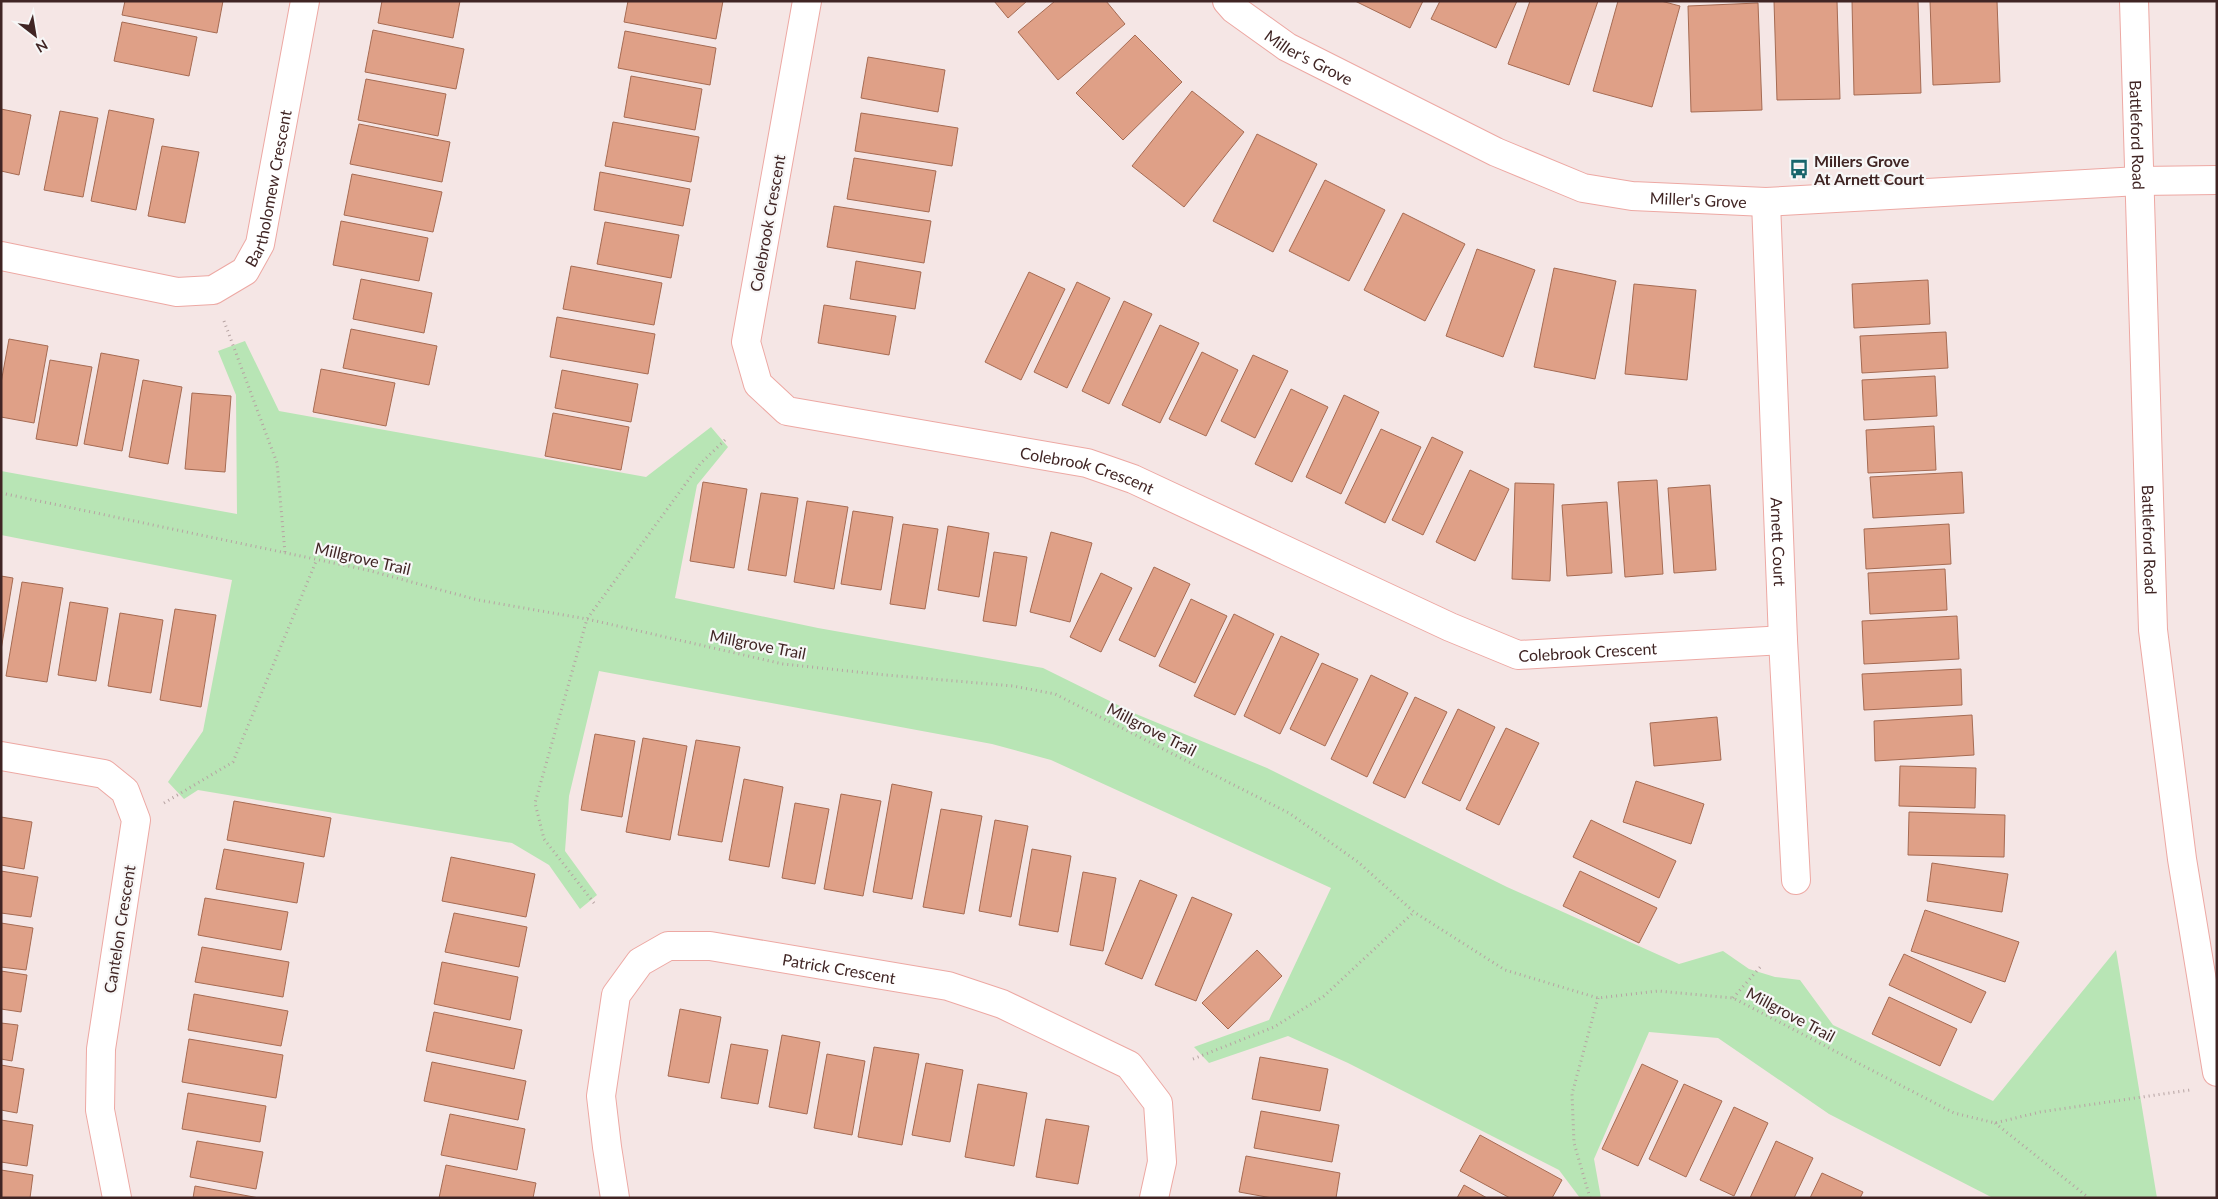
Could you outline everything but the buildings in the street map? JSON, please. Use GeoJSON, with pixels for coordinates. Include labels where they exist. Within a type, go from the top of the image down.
{"type":"FeatureCollection","features":[{"type":"Feature","properties":{"kind":"street","name":"Bartholomew Crescent"},"geometry":{"type":"LineString","coordinates":[[1,256],[177,292],[213,290],[245,271],[260,244],[305,1]]}},
{"type":"Feature","properties":{"kind":"street","name":"Colebrook Crescent"},"geometry":{"type":"LineString","coordinates":[[807,1],[746,342],[758,384],[787,411],[1087,463],[1133,479],[1450,627],[1518,655],[1782,640]]}},
{"type":"Feature","properties":{"kind":"street","name":"Miller's Grove"},"geometry":{"type":"LineString","coordinates":[[1228,1],[1234,10],[1287,47],[1496,152],[1583,188],[1632,196],[1766,202],[2139,181],[2217,180]]}},
{"type":"Feature","properties":{"kind":"street","name":"Battleford Road"},"geometry":{"type":"LineString","coordinates":[[2134,1],[2153,630],[2182,859],[2207,1080]]}},
{"type":"Feature","properties":{"kind":"street","name":"Arnett Court"},"geometry":{"type":"LineString","coordinates":[[1766,202],[1782,640],[1796,880]]}},
{"type":"Feature","properties":{"kind":"street","name":"Cantelon Crescent"},"geometry":{"type":"LineString","coordinates":[[1,756],[104,774],[125,791],[136,820],[101,1048],[100,1110],[117,1198]]}},
{"type":"Feature","properties":{"kind":"street","name":"Patrick Crescent"},"geometry":{"type":"LineString","coordinates":[[616,1198],[606,1147],[601,1096],[616,995],[640,962],[668,946],[710,946],[948,986],[1002,1004],[1129,1065],[1158,1104],[1162,1162],[1154,1198]]}},
{"type":"Feature","properties":{"kind":"path"},"geometry":{"type":"LineString","coordinates":[[213,290],[277,463],[285,552]]}},
{"type":"Feature","properties":{"kind":"path"},"geometry":{"type":"LineString","coordinates":[[594,903],[544,840],[535,803],[587,619],[700,464],[727,438]]}},
{"type":"Feature","properties":{"kind":"path","name":"Millgrove Trail"},"geometry":{"type":"LineString","coordinates":[[1,493],[285,552],[367,570],[478,600],[587,619],[783,664],[1013,686],[1055,694],[1289,812],[1358,862],[1414,912],[1505,970],[1598,998],[1658,991],[1733,998],[1954,1114],[1994,1122],[2040,1112],[2096,1105],[2207,1080]]}},
{"type":"Feature","properties":{"kind":"path"},"geometry":{"type":"LineString","coordinates":[[136,820],[233,762],[317,559]]}},
{"type":"Feature","properties":{"kind":"path"},"geometry":{"type":"LineString","coordinates":[[1193,1059],[1274,1027],[1324,996],[1414,912]]}},
{"type":"Feature","properties":{"kind":"path"},"geometry":{"type":"LineString","coordinates":[[1733,998],[1762,965]]}},
{"type":"Feature","properties":{"kind":"path"},"geometry":{"type":"LineString","coordinates":[[1590,1198],[1574,1143],[1572,1094],[1598,998]]}},
{"type":"Feature","properties":{"kind":"path"},"geometry":{"type":"LineString","coordinates":[[1994,1122],[2089,1198]]}},
{"type":"Feature","properties":{"kind":"green space"},"geometry":{"type":"Polygon","coordinates":[[[245,341],[279,411],[646,477],[711,427],[728,447],[697,485],[675,598],[818,628],[1043,668],[1136,714],[1267,768],[1507,887],[1679,964],[1723,951],[1749,969],[1775,977],[1800,980],[1833,1025],[1993,1101],[2116,950],[2157,1198],[1993,1198],[1829,1114],[1718,1038],[1649,1032],[1594,1159],[1601,1198],[1580,1198],[1559,1170],[1348,1063],[1288,1036],[1209,1063],[1194,1047],[1269,1020],[1331,888],[1051,760],[992,744],[599,671],[569,796],[565,851],[597,895],[580,909],[549,865],[512,843],[198,790],[184,799],[168,782],[203,731],[232,580],[1,535],[1,471],[237,514],[236,395],[218,351],[245,341]]]}},
{"type":"Feature","properties":{"kind":"place","name":"Millers Grove At Arnett Court"},"geometry":{"type":"Point","coordinates":[1799,169]}}]}
